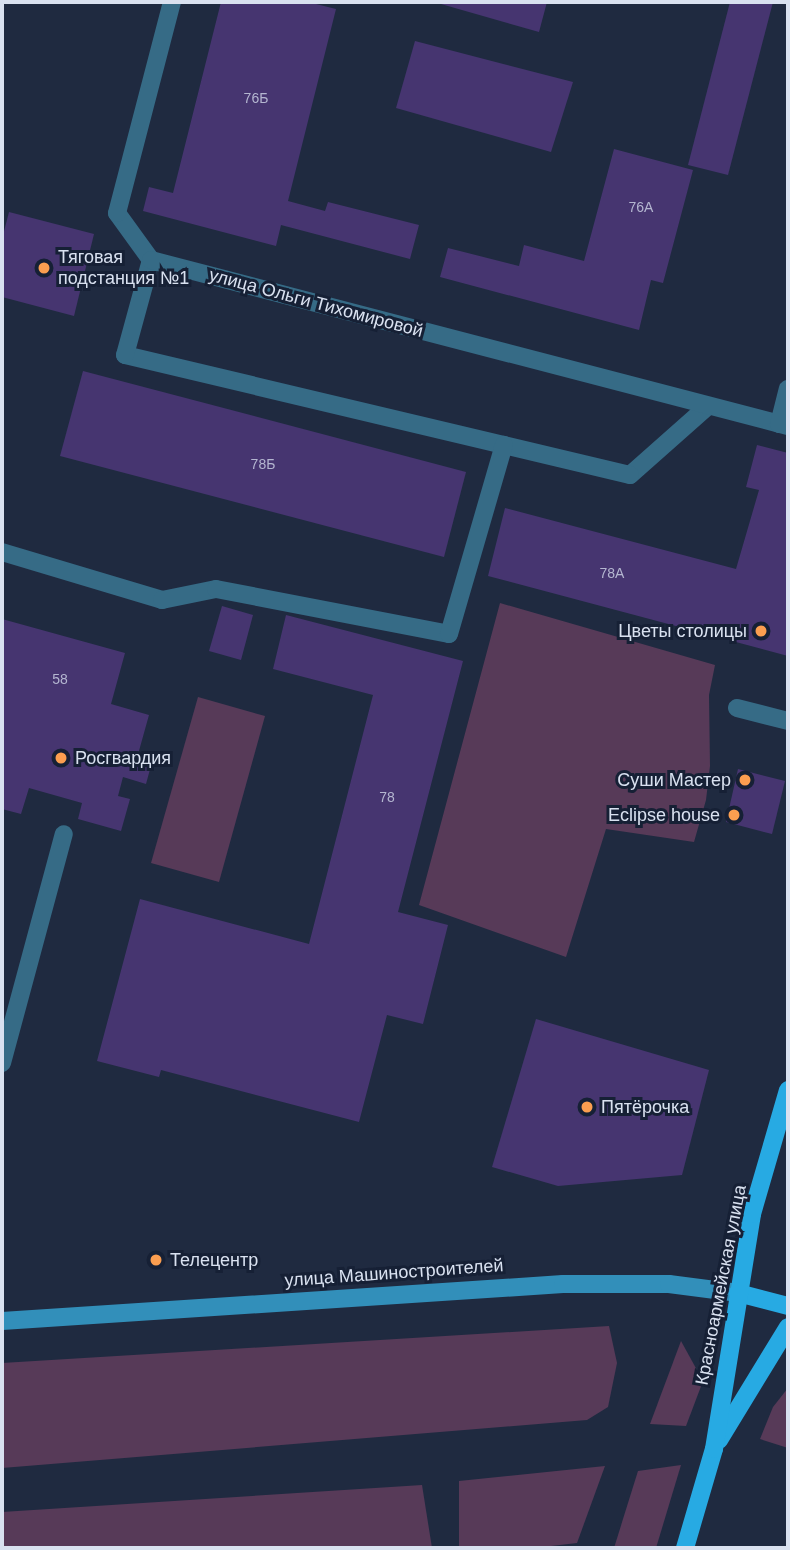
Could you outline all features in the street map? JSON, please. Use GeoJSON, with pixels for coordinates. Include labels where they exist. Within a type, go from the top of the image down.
{"type":"FeatureCollection","features":[{"type":"Feature","properties":{"kind":"main road","name":"Красноармейская улица"},"geometry":{"type":"LineString","coordinates":[[685,1548],[714,1449],[752,1214],[788,1090]]}},
{"type":"Feature","properties":{"kind":"main road","name":"улица Машиностроителей"},"geometry":{"type":"LineString","coordinates":[[2,1321],[563,1283],[669,1284],[738,1293],[788,1306]]}},
{"type":"Feature","properties":{"kind":"main road","name":"Красноармейская улица"},"geometry":{"type":"LineString","coordinates":[[714,1449],[788,1327]]}},
{"type":"Feature","properties":{"kind":"lane"},"geometry":{"type":"LineString","coordinates":[[172,2],[117,212],[151,260],[125,355],[630,475],[708,406]]}},
{"type":"Feature","properties":{"kind":"lane","name":"улица Ольги Тихомировой"},"geometry":{"type":"LineString","coordinates":[[151,260],[784,425]]}},
{"type":"Feature","properties":{"kind":"lane"},"geometry":{"type":"LineString","coordinates":[[784,425],[788,389]]}},
{"type":"Feature","properties":{"kind":"lane"},"geometry":{"type":"LineString","coordinates":[[2,552],[162,600],[216,589],[449,634],[504,445]]}},
{"type":"Feature","properties":{"kind":"lane"},"geometry":{"type":"LineString","coordinates":[[737,708],[788,721]]}},
{"type":"Feature","properties":{"kind":"lane"},"geometry":{"type":"LineString","coordinates":[[2,1063],[64,834]]}},
{"type":"Feature","properties":{"kind":"shaded area"},"geometry":{"type":"Polygon","coordinates":[[[500,603],[715,665],[709,695],[710,766],[706,800],[694,842],[606,829],[566,957],[419,905],[500,603]]]}},
{"type":"Feature","properties":{"kind":"shaded area"},"geometry":{"type":"Polygon","coordinates":[[[198,697],[265,716],[219,882],[151,863],[198,697]]]}},
{"type":"Feature","properties":{"kind":"shaded area"},"geometry":{"type":"Polygon","coordinates":[[[609,1326],[617,1363],[608,1407],[587,1420],[2,1468],[2,1363],[609,1326]]]}},
{"type":"Feature","properties":{"kind":"shaded area"},"geometry":{"type":"Polygon","coordinates":[[[681,1341],[703,1381],[686,1426],[650,1424],[681,1341]]]}},
{"type":"Feature","properties":{"kind":"shaded area"},"geometry":{"type":"Polygon","coordinates":[[[788,1388],[788,1448],[760,1439],[773,1407],[788,1388]]]}},
{"type":"Feature","properties":{"kind":"shaded area"},"geometry":{"type":"Polygon","coordinates":[[[681,1465],[656,1548],[614,1548],[638,1471],[681,1465]]]}},
{"type":"Feature","properties":{"kind":"shaded area"},"geometry":{"type":"Polygon","coordinates":[[[605,1466],[577,1543],[534,1548],[459,1548],[459,1481],[605,1466]]]}},
{"type":"Feature","properties":{"kind":"shaded area"},"geometry":{"type":"Polygon","coordinates":[[[422,1485],[432,1548],[2,1548],[2,1512],[422,1485]]]}},
{"type":"Feature","properties":{"kind":"building"},"geometry":{"type":"Polygon","coordinates":[[[221,2],[308,2],[336,9],[288,201],[325,211],[328,202],[419,225],[410,259],[281,225],[276,246],[143,211],[149,187],[173,193],[221,2]]]}},
{"type":"Feature","properties":{"kind":"building"},"geometry":{"type":"Polygon","coordinates":[[[434,2],[547,2],[539,32],[434,2]]]}},
{"type":"Feature","properties":{"kind":"building"},"geometry":{"type":"Polygon","coordinates":[[[730,2],[773,2],[728,175],[688,165],[730,2]]]}},
{"type":"Feature","properties":{"kind":"building"},"geometry":{"type":"Polygon","coordinates":[[[415,41],[573,82],[551,152],[396,108],[415,41]]]}},
{"type":"Feature","properties":{"kind":"building"},"geometry":{"type":"Polygon","coordinates":[[[614,149],[693,170],[663,283],[651,280],[639,330],[440,277],[448,248],[519,266],[524,245],[584,261],[614,149]]]}},
{"type":"Feature","properties":{"kind":"building","name":"Тяговая подстанция №1"},"geometry":{"type":"Polygon","coordinates":[[[9,212],[94,234],[74,316],[2,297],[2,239],[9,212]]]}},
{"type":"Feature","properties":{"kind":"building"},"geometry":{"type":"Polygon","coordinates":[[[83,371],[466,472],[444,557],[60,456],[83,371]]]}},
{"type":"Feature","properties":{"kind":"building"},"geometry":{"type":"Polygon","coordinates":[[[757,445],[788,453],[788,656],[488,576],[505,508],[736,569],[759,490],[746,487],[757,445]]]}},
{"type":"Feature","properties":{"kind":"building"},"geometry":{"type":"Polygon","coordinates":[[[222,606],[253,615],[241,660],[209,651],[222,606]]]}},
{"type":"Feature","properties":{"kind":"building"},"geometry":{"type":"Polygon","coordinates":[[[286,615],[463,661],[398,912],[448,925],[423,1024],[387,1015],[359,1122],[161,1070],[159,1077],[97,1061],[140,899],[309,944],[373,695],[273,669],[286,615]]]}},
{"type":"Feature","properties":{"kind":"building"},"geometry":{"type":"Polygon","coordinates":[[[2,619],[125,653],[111,704],[149,715],[137,758],[152,762],[146,784],[123,777],[118,796],[130,799],[121,831],[78,819],[82,803],[29,788],[21,814],[2,809],[2,619]]]}},
{"type":"Feature","properties":{"kind":"building"},"geometry":{"type":"Polygon","coordinates":[[[738,769],[785,781],[772,834],[726,822],[738,769]]]}},
{"type":"Feature","properties":{"kind":"building"},"geometry":{"type":"Polygon","coordinates":[[[536,1019],[709,1070],[682,1175],[558,1186],[492,1167],[536,1019]]]}},
{"type":"Feature","properties":{"kind":"place","name":"Тяговая подстанция №1"},"geometry":{"type":"Point","coordinates":[44,268]}},
{"type":"Feature","properties":{"kind":"place","name":"Цветы столицы"},"geometry":{"type":"Point","coordinates":[761,631]}},
{"type":"Feature","properties":{"kind":"place","name":"Росгвардия"},"geometry":{"type":"Point","coordinates":[61,758]}},
{"type":"Feature","properties":{"kind":"place","name":"Суши Мастер"},"geometry":{"type":"Point","coordinates":[745,780]}},
{"type":"Feature","properties":{"kind":"place","name":"Eclipse house"},"geometry":{"type":"Point","coordinates":[734,815]}},
{"type":"Feature","properties":{"kind":"place","name":"Пятёрочка"},"geometry":{"type":"Point","coordinates":[587,1107]}},
{"type":"Feature","properties":{"kind":"place","name":"Телецентр"},"geometry":{"type":"Point","coordinates":[156,1260]}}]}
